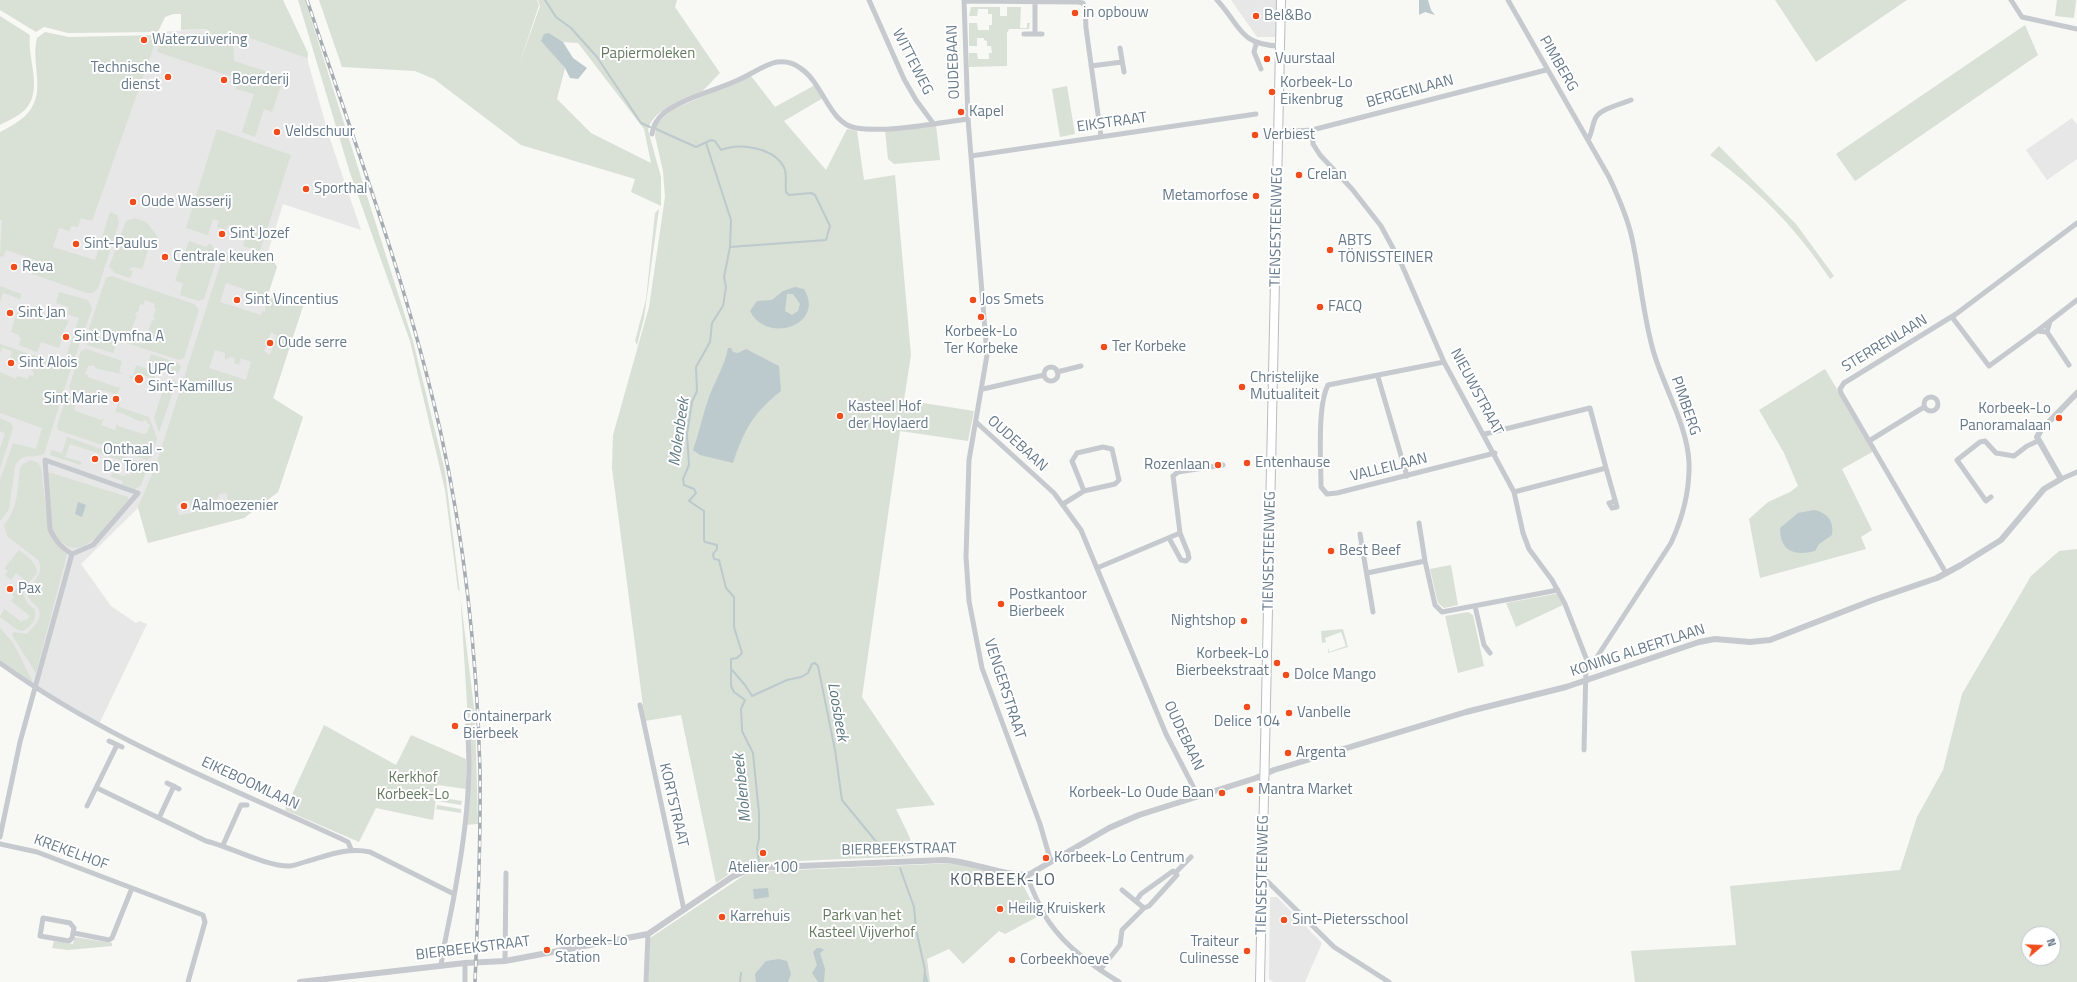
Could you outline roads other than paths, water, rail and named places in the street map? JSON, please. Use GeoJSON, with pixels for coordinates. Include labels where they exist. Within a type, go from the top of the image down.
{"type":"FeatureCollection","features":[{"type":"Feature","properties":{"kind":"main road","name":"TIENSESTEENWEG"},"geometry":{"type":"LineString","coordinates":[[1260,982],[1266,773],[1281,0]]}},
{"type":"Feature","properties":{"kind":"street","name":"WITTEWEG"},"geometry":{"type":"LineString","coordinates":[[869,0],[904,79],[916,100],[934,123]]}},
{"type":"Feature","properties":{"kind":"street"},"geometry":{"type":"LineString","coordinates":[[1217,0],[1247,38],[1256,44],[1280,46]]}},
{"type":"Feature","properties":{"kind":"street","name":"PIMBERG"},"geometry":{"type":"LineString","coordinates":[[1508,0],[1546,70],[1617,192],[1628,224],[1646,321],[1658,366],[1685,438],[1689,460],[1689,478],[1684,509],[1671,543],[1595,660],[1588,663]]}},
{"type":"Feature","properties":{"kind":"street"},"geometry":{"type":"LineString","coordinates":[[2011,0],[2022,16],[2077,29]]}},
{"type":"Feature","properties":{"kind":"street"},"geometry":{"type":"LineString","coordinates":[[964,1],[1078,2],[1083,4],[1085,8],[1091,66],[1101,136]]}},
{"type":"Feature","properties":{"kind":"street","name":"OUDEBAAN"},"geometry":{"type":"LineString","coordinates":[[964,1],[968,119],[987,345],[987,362],[976,422],[1054,493],[1081,530],[1166,734],[1198,796]]}},
{"type":"Feature","properties":{"kind":"street"},"geometry":{"type":"LineString","coordinates":[[1033,1],[1035,34]]}},
{"type":"Feature","properties":{"kind":"street"},"geometry":{"type":"LineString","coordinates":[[1024,34],[1042,34]]}},
{"type":"Feature","properties":{"kind":"street"},"geometry":{"type":"LineString","coordinates":[[1256,44],[1254,52],[1261,70]]}},
{"type":"Feature","properties":{"kind":"street"},"geometry":{"type":"LineString","coordinates":[[1120,48],[1124,72]]}},
{"type":"Feature","properties":{"kind":"street"},"geometry":{"type":"LineString","coordinates":[[652,134],[653,126],[659,118],[671,108],[738,80],[775,62],[786,62],[800,67],[812,78],[841,122],[848,127],[877,129],[968,119]]}},
{"type":"Feature","properties":{"kind":"street"},"geometry":{"type":"LineString","coordinates":[[1091,66],[1122,62]]}},
{"type":"Feature","properties":{"kind":"street","name":"BERGENLAAN"},"geometry":{"type":"LineString","coordinates":[[1279,132],[1312,130],[1546,70]]}},
{"type":"Feature","properties":{"kind":"street"},"geometry":{"type":"LineString","coordinates":[[1588,140],[1592,132],[1595,118],[1600,114],[1631,100]]}},
{"type":"Feature","properties":{"kind":"street","name":"EIKSTRAAT"},"geometry":{"type":"LineString","coordinates":[[971,156],[1256,114]]}},
{"type":"Feature","properties":{"kind":"street","name":"NIEUWSTRAAT"},"geometry":{"type":"LineString","coordinates":[[1312,130],[1313,144],[1320,155],[1352,189],[1381,226],[1401,263],[1444,362],[1485,434],[1514,492],[1523,532],[1529,549],[1558,590],[1566,606],[1588,663],[1586,680],[1584,750]]}},
{"type":"Feature","properties":{"kind":"street","name":"STERRENLAAN"},"geometry":{"type":"LineString","coordinates":[[1946,573],[1841,393],[1841,386],[1952,317],[2077,223]]}},
{"type":"Feature","properties":{"kind":"street"},"geometry":{"type":"LineString","coordinates":[[1952,317],[1989,366],[2077,300]]}},
{"type":"Feature","properties":{"kind":"street"},"geometry":{"type":"LineString","coordinates":[[2047,332],[2050,321]]}},
{"type":"Feature","properties":{"kind":"street"},"geometry":{"type":"LineString","coordinates":[[2037,331],[2047,332],[2070,365]]}},
{"type":"Feature","properties":{"kind":"street","name":"VALLEILAAN"},"geometry":{"type":"LineString","coordinates":[[1444,362],[1328,385],[1324,392],[1322,410],[1321,487],[1327,494],[1337,494],[1495,453]]}},
{"type":"Feature","properties":{"kind":"street"},"geometry":{"type":"LineString","coordinates":[[1057,372],[1081,366]]}},
{"type":"Feature","properties":{"kind":"street"},"geometry":{"type":"LineString","coordinates":[[1044,375],[1046,370],[1050,368],[1054,368],[1057,372]]}},
{"type":"Feature","properties":{"kind":"street"},"geometry":{"type":"LineString","coordinates":[[1044,375],[1046,379],[1053,381],[1057,376],[1057,372]]}},
{"type":"Feature","properties":{"kind":"street"},"geometry":{"type":"LineString","coordinates":[[983,389],[1044,375]]}},
{"type":"Feature","properties":{"kind":"street"},"geometry":{"type":"LineString","coordinates":[[1378,376],[1406,476]]}},
{"type":"Feature","properties":{"kind":"street"},"geometry":{"type":"LineString","coordinates":[[2061,479],[2037,437],[2039,433],[2077,393]]}},
{"type":"Feature","properties":{"kind":"street"},"geometry":{"type":"LineString","coordinates":[[1869,441],[1924,407]]}},
{"type":"Feature","properties":{"kind":"street"},"geometry":{"type":"LineString","coordinates":[[1485,434],[1590,408],[1617,507],[1612,508],[1609,503],[1615,501]]}},
{"type":"Feature","properties":{"kind":"street","name":"VENGERSTRAAT"},"geometry":{"type":"LineString","coordinates":[[976,422],[969,460],[966,569],[971,618],[982,668],[992,700],[1040,824],[1051,862]]}},
{"type":"Feature","properties":{"kind":"street"},"geometry":{"type":"LineString","coordinates":[[1991,497],[1986,501],[1957,460],[1980,442],[1985,441],[1996,453],[2014,456],[2027,446],[2038,441]]}},
{"type":"Feature","properties":{"kind":"street"},"geometry":{"type":"LineString","coordinates":[[1063,504],[1084,491],[1115,484],[1119,480],[1112,449],[1103,447],[1077,453],[1072,461],[1084,491]]}},
{"type":"Feature","properties":{"kind":"street"},"geometry":{"type":"LineString","coordinates":[[45,460],[138,494],[93,545],[72,554],[61,547],[54,539],[50,529],[45,460]]}},
{"type":"Feature","properties":{"kind":"street"},"geometry":{"type":"LineString","coordinates":[[1169,538],[1178,557],[1181,560],[1186,561],[1189,558],[1180,533],[1173,476],[1178,472],[1223,465]]}},
{"type":"Feature","properties":{"kind":"street"},"geometry":{"type":"LineString","coordinates":[[1514,492],[1606,468]]}},
{"type":"Feature","properties":{"kind":"street","name":"KONING ALBERTLAAN"},"geometry":{"type":"LineString","coordinates":[[1266,773],[1421,725],[1586,680],[1708,640],[1750,642],[1770,640],[1946,573],[2001,540],[2044,490],[2061,479],[2077,472]]}},
{"type":"Feature","properties":{"kind":"street"},"geometry":{"type":"LineString","coordinates":[[1419,522],[1425,561],[1435,605],[1442,612],[1558,590]]}},
{"type":"Feature","properties":{"kind":"street"},"geometry":{"type":"LineString","coordinates":[[1098,568],[1180,533]]}},
{"type":"Feature","properties":{"kind":"street"},"geometry":{"type":"LineString","coordinates":[[1360,534],[1373,612]]}},
{"type":"Feature","properties":{"kind":"street"},"geometry":{"type":"LineString","coordinates":[[0,837],[14,765],[72,554]]}},
{"type":"Feature","properties":{"kind":"street"},"geometry":{"type":"LineString","coordinates":[[1367,573],[1425,561]]}},
{"type":"Feature","properties":{"kind":"street"},"geometry":{"type":"LineString","coordinates":[[1475,606],[1484,645],[1490,653]]}},
{"type":"Feature","properties":{"kind":"street","name":"EIKEBOOMLAAN"},"geometry":{"type":"LineString","coordinates":[[0,663],[36,688],[113,734],[348,842],[351,849]]}},
{"type":"Feature","properties":{"kind":"street","name":"KORTSTRAAT"},"geometry":{"type":"LineString","coordinates":[[640,705],[684,910]]}},
{"type":"Feature","properties":{"kind":"street"},"geometry":{"type":"LineString","coordinates":[[441,966],[454,894],[466,808],[469,753],[467,726]]}},
{"type":"Feature","properties":{"kind":"street"},"geometry":{"type":"LineString","coordinates":[[87,806],[119,746],[109,741]]}},
{"type":"Feature","properties":{"kind":"street"},"geometry":{"type":"LineString","coordinates":[[1119,982],[1100,970],[1071,947],[1049,922],[1026,875],[1034,872],[1109,828],[1139,815],[1256,778],[1266,773]]}},
{"type":"Feature","properties":{"kind":"street"},"geometry":{"type":"LineString","coordinates":[[167,783],[179,789]]}},
{"type":"Feature","properties":{"kind":"street"},"geometry":{"type":"LineString","coordinates":[[159,818],[174,786]]}},
{"type":"Feature","properties":{"kind":"street"},"geometry":{"type":"LineString","coordinates":[[97,788],[206,841],[223,845],[278,865],[292,866],[351,849],[370,852],[454,894]]}},
{"type":"Feature","properties":{"kind":"street"},"geometry":{"type":"LineString","coordinates":[[223,845],[241,804],[247,805]]}},
{"type":"Feature","properties":{"kind":"street","name":"KREKELHOF"},"geometry":{"type":"LineString","coordinates":[[0,844],[37,852],[204,916],[205,922],[188,982]]}},
{"type":"Feature","properties":{"kind":"street"},"geometry":{"type":"LineString","coordinates":[[1100,970],[1120,945],[1122,930],[1144,908],[1149,906],[1177,875],[1175,873],[1191,857]]}},
{"type":"Feature","properties":{"kind":"street","name":"BIERBEEKSTRAAT"},"geometry":{"type":"LineString","coordinates":[[300,982],[465,963],[505,961],[648,934],[743,871],[759,867],[945,860],[966,862],[1018,875],[1026,875]]}},
{"type":"Feature","properties":{"kind":"street"},"geometry":{"type":"LineString","coordinates":[[1136,901],[1141,894],[1173,871],[1175,873]]}},
{"type":"Feature","properties":{"kind":"street"},"geometry":{"type":"LineString","coordinates":[[505,961],[506,873]]}},
{"type":"Feature","properties":{"kind":"street"},"geometry":{"type":"LineString","coordinates":[[1263,877],[1334,947],[1389,982]]}},
{"type":"Feature","properties":{"kind":"street"},"geometry":{"type":"LineString","coordinates":[[74,933],[109,940],[112,938],[132,888]]}},
{"type":"Feature","properties":{"kind":"street"},"geometry":{"type":"LineString","coordinates":[[1122,890],[1144,908]]}},
{"type":"Feature","properties":{"kind":"street"},"geometry":{"type":"LineString","coordinates":[[43,918],[70,923],[74,933],[69,941],[40,936],[43,918]]}},
{"type":"Feature","properties":{"kind":"street"},"geometry":{"type":"LineString","coordinates":[[646,982],[648,934]]}},
{"type":"Feature","properties":{"kind":"street"},"geometry":{"type":"LineString","coordinates":[[464,982],[465,963]]}},
{"type":"Feature","properties":{"kind":"waterway","name":"Molenbeek"},"geometry":{"type":"LineString","coordinates":[[545,0],[556,17],[571,28],[597,57],[641,123],[650,127]]}},
{"type":"Feature","properties":{"kind":"waterway","name":"Molenbeek"},"geometry":{"type":"LineString","coordinates":[[656,129],[696,147],[711,140],[715,141],[721,150],[747,147],[757,149],[774,156],[781,162],[785,170],[786,192],[789,195],[811,193],[815,195],[830,226],[826,240],[730,247],[724,277],[726,287],[723,306],[712,323],[710,342],[696,367],[697,391],[692,402],[687,434],[689,465],[683,479],[684,485],[694,489],[696,493],[689,501],[704,511],[704,540],[705,542],[717,545],[717,549],[713,554],[714,559],[719,560],[726,588],[734,597],[734,627],[742,653],[737,658],[731,659],[731,686],[734,692],[745,700],[741,709],[742,731],[753,753],[759,813],[759,839],[757,848],[759,862]]}},
{"type":"Feature","properties":{"kind":"waterway","name":"Molenbeek"},"geometry":{"type":"LineString","coordinates":[[706,143],[731,220],[730,247]]}},
{"type":"Feature","properties":{"kind":"waterway","name":"Loosbeek"},"geometry":{"type":"LineString","coordinates":[[732,670],[752,696],[787,680],[801,677],[808,673],[812,664],[815,663],[818,666],[835,750],[842,800],[888,856]]}},
{"type":"Feature","properties":{"kind":"waterway","name":"Loosbeek"},"geometry":{"type":"LineString","coordinates":[[900,868],[914,907],[916,929],[925,970],[924,982]]}},
{"type":"Feature","properties":{"kind":"waterway","name":"Molenbeek"},"geometry":{"type":"LineString","coordinates":[[740,982],[741,973]]}},
{"type":"Feature","properties":{"kind":"waterway","name":"Loosbeek"},"geometry":{"type":"LineString","coordinates":[[925,973],[927,982]]}},
{"type":"Feature","properties":{"kind":"railway"},"geometry":{"type":"LineString","coordinates":[[307,0],[380,216],[413,324],[441,434],[457,517],[473,643],[480,770],[480,823],[475,982]]}},
{"type":"Feature","properties":{"kind":"place","name":"in opbouw"},"geometry":{"type":"Point","coordinates":[1075,13]}},
{"type":"Feature","properties":{"kind":"place","name":"Bel&Bo"},"geometry":{"type":"Point","coordinates":[1256,16]}},
{"type":"Feature","properties":{"kind":"place","name":"Waterzuivering"},"geometry":{"type":"Point","coordinates":[144,40]}},
{"type":"Feature","properties":{"kind":"place","name":"Vuurstaal"},"geometry":{"type":"Point","coordinates":[1267,59]}},
{"type":"Feature","properties":{"kind":"place","name":"Technische dienst"},"geometry":{"type":"Point","coordinates":[168,77]}},
{"type":"Feature","properties":{"kind":"place","name":"Boerderij"},"geometry":{"type":"Point","coordinates":[224,80]}},
{"type":"Feature","properties":{"kind":"place","name":"Korbeek-Lo Eikenbrug"},"geometry":{"type":"Point","coordinates":[1272,92]}},
{"type":"Feature","properties":{"kind":"place","name":"Kapel"},"geometry":{"type":"Point","coordinates":[961,112]}},
{"type":"Feature","properties":{"kind":"place","name":"Veldschuur"},"geometry":{"type":"Point","coordinates":[277,132]}},
{"type":"Feature","properties":{"kind":"place","name":"Verbiest"},"geometry":{"type":"Point","coordinates":[1255,135]}},
{"type":"Feature","properties":{"kind":"place","name":"Crelan"},"geometry":{"type":"Point","coordinates":[1299,175]}},
{"type":"Feature","properties":{"kind":"place","name":"Sporthal"},"geometry":{"type":"Point","coordinates":[306,189]}},
{"type":"Feature","properties":{"kind":"place","name":"Metamorfose"},"geometry":{"type":"Point","coordinates":[1256,196]}},
{"type":"Feature","properties":{"kind":"place","name":"Oude Wasserij"},"geometry":{"type":"Point","coordinates":[133,202]}},
{"type":"Feature","properties":{"kind":"place","name":"Sint Jozef"},"geometry":{"type":"Point","coordinates":[222,234]}},
{"type":"Feature","properties":{"kind":"place","name":"Sint-Paulus"},"geometry":{"type":"Point","coordinates":[76,244]}},
{"type":"Feature","properties":{"kind":"place","name":"ABTS TÖNISSTEINER"},"geometry":{"type":"Point","coordinates":[1330,250]}},
{"type":"Feature","properties":{"kind":"place","name":"Centrale keuken"},"geometry":{"type":"Point","coordinates":[165,257]}},
{"type":"Feature","properties":{"kind":"place","name":"Reva"},"geometry":{"type":"Point","coordinates":[14,267]}},
{"type":"Feature","properties":{"kind":"place","name":"Sint Vincentius"},"geometry":{"type":"Point","coordinates":[237,300]}},
{"type":"Feature","properties":{"kind":"place","name":"Jos Smets"},"geometry":{"type":"Point","coordinates":[973,300]}},
{"type":"Feature","properties":{"kind":"place","name":"FACQ"},"geometry":{"type":"Point","coordinates":[1320,307]}},
{"type":"Feature","properties":{"kind":"place","name":"Sint Jan"},"geometry":{"type":"Point","coordinates":[10,313]}},
{"type":"Feature","properties":{"kind":"place","name":"Korbeek-Lo Ter Korbeke"},"geometry":{"type":"Point","coordinates":[981,317]}},
{"type":"Feature","properties":{"kind":"place","name":"Sint Dymfna A"},"geometry":{"type":"Point","coordinates":[66,337]}},
{"type":"Feature","properties":{"kind":"place","name":"Oude serre"},"geometry":{"type":"Point","coordinates":[270,343]}},
{"type":"Feature","properties":{"kind":"place","name":"Ter Korbeke"},"geometry":{"type":"Point","coordinates":[1104,347]}},
{"type":"Feature","properties":{"kind":"place","name":"Sint Alois"},"geometry":{"type":"Point","coordinates":[11,363]}},
{"type":"Feature","properties":{"kind":"place","name":"UPC Sint-Kamillus"},"geometry":{"type":"Point","coordinates":[139,379]}},
{"type":"Feature","properties":{"kind":"place","name":"Christelijke Mutualiteit"},"geometry":{"type":"Point","coordinates":[1242,387]}},
{"type":"Feature","properties":{"kind":"place","name":"Sint Marie"},"geometry":{"type":"Point","coordinates":[116,399]}},
{"type":"Feature","properties":{"kind":"place","name":"Kasteel Hof der Hoylaerd"},"geometry":{"type":"Point","coordinates":[840,416]}},
{"type":"Feature","properties":{"kind":"place","name":"Korbeek-Lo Panoramalaan"},"geometry":{"type":"Point","coordinates":[2059,418]}},
{"type":"Feature","properties":{"kind":"place","name":"Onthaal - De Toren"},"geometry":{"type":"Point","coordinates":[95,459]}},
{"type":"Feature","properties":{"kind":"place","name":"Entenhause"},"geometry":{"type":"Point","coordinates":[1247,463]}},
{"type":"Feature","properties":{"kind":"place","name":"Rozenlaan"},"geometry":{"type":"Point","coordinates":[1218,465]}},
{"type":"Feature","properties":{"kind":"place","name":"Aalmoezenier"},"geometry":{"type":"Point","coordinates":[184,506]}},
{"type":"Feature","properties":{"kind":"place","name":"Best Beef"},"geometry":{"type":"Point","coordinates":[1331,551]}},
{"type":"Feature","properties":{"kind":"place","name":"Pax"},"geometry":{"type":"Point","coordinates":[10,589]}},
{"type":"Feature","properties":{"kind":"place","name":"Postkantoor Bierbeek"},"geometry":{"type":"Point","coordinates":[1001,604]}},
{"type":"Feature","properties":{"kind":"place","name":"Nightshop"},"geometry":{"type":"Point","coordinates":[1244,621]}},
{"type":"Feature","properties":{"kind":"place","name":"Korbeek-Lo Bierbeekstraat"},"geometry":{"type":"Point","coordinates":[1277,663]}},
{"type":"Feature","properties":{"kind":"place","name":"Dolce Mango"},"geometry":{"type":"Point","coordinates":[1286,675]}},
{"type":"Feature","properties":{"kind":"place","name":"Delice 104"},"geometry":{"type":"Point","coordinates":[1247,707]}},
{"type":"Feature","properties":{"kind":"place","name":"Vanbelle"},"geometry":{"type":"Point","coordinates":[1289,713]}},
{"type":"Feature","properties":{"kind":"place","name":"Containerpark Bierbeek"},"geometry":{"type":"Point","coordinates":[455,726]}},
{"type":"Feature","properties":{"kind":"place","name":"Argenta"},"geometry":{"type":"Point","coordinates":[1288,753]}},
{"type":"Feature","properties":{"kind":"place","name":"Mantra Market"},"geometry":{"type":"Point","coordinates":[1250,790]}},
{"type":"Feature","properties":{"kind":"place","name":"Korbeek-Lo Oude Baan"},"geometry":{"type":"Point","coordinates":[1222,793]}},
{"type":"Feature","properties":{"kind":"place","name":"Atelier 100"},"geometry":{"type":"Point","coordinates":[763,853]}},
{"type":"Feature","properties":{"kind":"place","name":"Korbeek-Lo Centrum"},"geometry":{"type":"Point","coordinates":[1046,858]}},
{"type":"Feature","properties":{"kind":"place","name":"Heilig Kruiskerk"},"geometry":{"type":"Point","coordinates":[1000,909]}},
{"type":"Feature","properties":{"kind":"place","name":"Karrehuis"},"geometry":{"type":"Point","coordinates":[722,917]}},
{"type":"Feature","properties":{"kind":"place","name":"Sint-Pietersschool"},"geometry":{"type":"Point","coordinates":[1284,920]}},
{"type":"Feature","properties":{"kind":"place","name":"Korbeek-Lo Station"},"geometry":{"type":"Point","coordinates":[547,950]}},
{"type":"Feature","properties":{"kind":"place","name":"Traiteur Culinesse"},"geometry":{"type":"Point","coordinates":[1247,951]}},
{"type":"Feature","properties":{"kind":"place","name":"Corbeekhoeve"},"geometry":{"type":"Point","coordinates":[1012,960]}},
{"type":"Feature","properties":{"kind":"district","name":"KORBEEK-LO"},"geometry":{"type":"Point","coordinates":[1003,881]}},
{"type":"Feature","properties":{"kind":"park label","name":"Papiermoleken"},"geometry":{"type":"Point","coordinates":[648,54]}},
{"type":"Feature","properties":{"kind":"park label","name":"Kerkhof Korbeek-Lo"},"geometry":{"type":"Point","coordinates":[413,786]}},
{"type":"Feature","properties":{"kind":"park label","name":"Park van het Kasteel Vijverhof"},"geometry":{"type":"Point","coordinates":[862,924]}}]}
